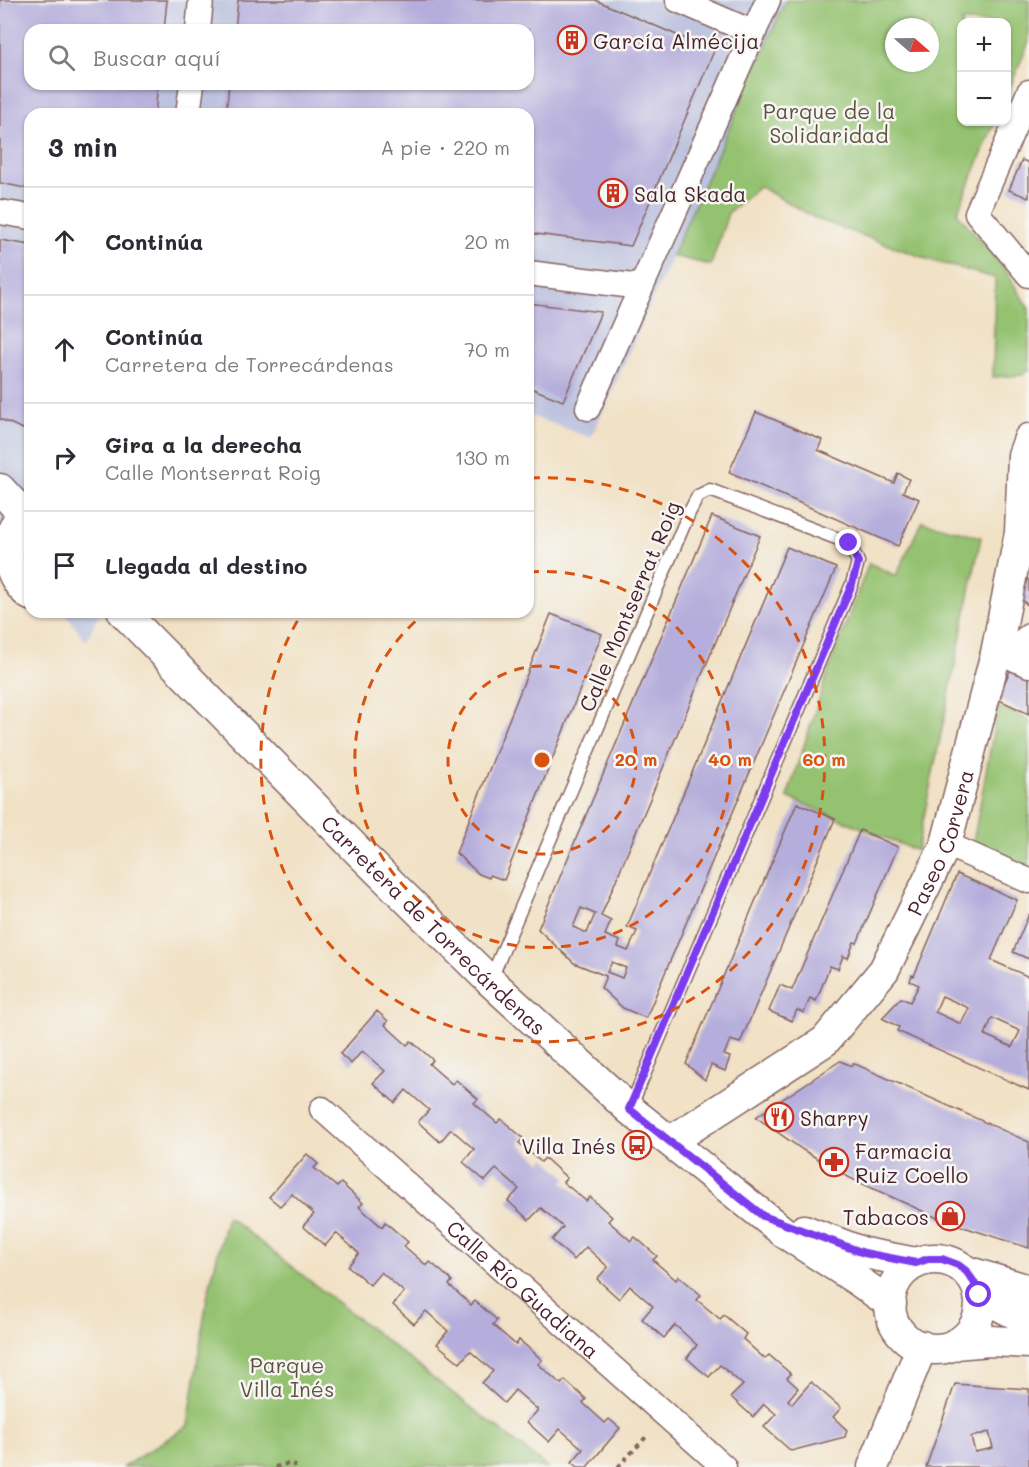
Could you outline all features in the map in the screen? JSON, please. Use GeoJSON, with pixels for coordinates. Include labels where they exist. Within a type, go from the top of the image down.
{"type":"FeatureCollection","features":[{"type":"Feature","properties":{"kind":"street"},"geometry":{"type":"LineString","coordinates":[[199,24],[201,0]]}},
{"type":"Feature","properties":{"kind":"street"},"geometry":{"type":"LineString","coordinates":[[678,0],[754,33]]}},
{"type":"Feature","properties":{"kind":"street"},"geometry":{"type":"LineString","coordinates":[[588,408],[768,0]]}},
{"type":"Feature","properties":{"kind":"street"},"geometry":{"type":"LineString","coordinates":[[189,108],[191,90]]}},
{"type":"Feature","properties":{"kind":"street"},"geometry":{"type":"LineString","coordinates":[[1029,92],[977,213],[1029,275]]}},
{"type":"Feature","properties":{"kind":"street"},"geometry":{"type":"LineString","coordinates":[[0,212],[24,216]]}},
{"type":"Feature","properties":{"kind":"street"},"geometry":{"type":"LineString","coordinates":[[534,274],[641,287]]}},
{"type":"Feature","properties":{"kind":"street","name":"Paseo Corvera"},"geometry":{"type":"LineString","coordinates":[[671,1141],[825,1041],[884,970],[946,844],[1001,654],[1024,529],[1023,455],[1029,439]]}},
{"type":"Feature","properties":{"kind":"street"},"geometry":{"type":"LineString","coordinates":[[0,489],[24,509]]}},
{"type":"Feature","properties":{"kind":"street"},"geometry":{"type":"LineString","coordinates":[[24,515],[13,528],[8,546],[9,563],[16,580],[24,589]]}},
{"type":"Feature","properties":{"kind":"street","name":"Carretera de Torrecárdenas"},"geometry":{"type":"LineString","coordinates":[[129,618],[359,852],[490,981],[629,1109],[786,1234],[891,1304]]}},
{"type":"Feature","properties":{"kind":"street"},"geometry":{"type":"LineString","coordinates":[[1001,654],[1029,636]]}},
{"type":"Feature","properties":{"kind":"street"},"geometry":{"type":"LineString","coordinates":[[1001,654],[1029,665]]}},
{"type":"Feature","properties":{"kind":"street"},"geometry":{"type":"LineString","coordinates":[[946,844],[1029,881]]}},
{"type":"Feature","properties":{"kind":"street","name":"Calle Río Guadiana"},"geometry":{"type":"LineString","coordinates":[[322,1109],[724,1467]]}},
{"type":"Feature","properties":{"kind":"street","name":"Carretera de Torrecárdenas"},"geometry":{"type":"LineString","coordinates":[[763,1216],[864,1253],[916,1263]]}},
{"type":"Feature","properties":{"kind":"street"},"geometry":{"type":"LineString","coordinates":[[1029,1321],[973,1283],[958,1265],[942,1259],[928,1259],[904,1271],[891,1294],[895,1326],[904,1337],[922,1346],[941,1348],[955,1344],[1009,1341],[1029,1343]]}},
{"type":"Feature","properties":{"kind":"street"},"geometry":{"type":"LineString","coordinates":[[973,1283],[1029,1290]]}},
{"type":"Feature","properties":{"kind":"street"},"geometry":{"type":"LineString","coordinates":[[955,1344],[972,1329],[977,1320],[980,1306],[973,1283]]}},
{"type":"Feature","properties":{"kind":"street"},"geometry":{"type":"LineString","coordinates":[[873,1467],[922,1346]]}},
{"type":"Feature","properties":{"kind":"lane","name":"Calle Montserrat Roig"},"geometry":{"type":"LineString","coordinates":[[490,981],[698,496],[710,490],[849,543],[858,562],[852,584],[629,1109]]}},
{"type":"Feature","properties":{"kind":"path"},"geometry":{"type":"LineString","coordinates":[[618,1467],[666,1416]]}},
{"type":"Feature","properties":{"kind":"path"},"geometry":{"type":"LineString","coordinates":[[275,1467],[290,1463],[297,1467]]}},
{"type":"Feature","properties":{"kind":"shaded area"},"geometry":{"type":"Polygon","coordinates":[[[0,0],[786,0],[591,438],[534,417],[534,108],[24,108],[24,562],[0,541],[0,0]]]}},
{"type":"Feature","properties":{"kind":"shaded area"},"geometry":{"type":"Polygon","coordinates":[[[69,618],[97,618],[86,641],[69,618]]]}},
{"type":"Feature","properties":{"kind":"green space","name":"Parque de la Solidaridad"},"geometry":{"type":"Polygon","coordinates":[[[786,0],[1029,0],[1029,41],[1011,85],[1011,18],[957,18],[957,126],[993,126],[957,213],[1002,265],[1029,309],[1029,370],[1022,375],[993,377],[995,278],[933,261],[817,219],[759,186],[728,213],[711,265],[672,256],[786,0]]]}},
{"type":"Feature","properties":{"kind":"green space"},"geometry":{"type":"Polygon","coordinates":[[[922,521],[981,537],[917,851],[787,797],[831,663],[869,563],[896,576],[922,521]]]}},
{"type":"Feature","properties":{"kind":"green space"},"geometry":{"type":"Polygon","coordinates":[[[998,706],[1029,720],[1029,868],[973,843],[998,706]]]}},
{"type":"Feature","properties":{"kind":"green space","name":"Parque Villa Inés"},"geometry":{"type":"Polygon","coordinates":[[[227,1216],[547,1467],[123,1467],[188,1426],[207,1298],[227,1216]]]}},
{"type":"Feature","properties":{"kind":"building"},"geometry":{"type":"Polygon","coordinates":[[[0,0],[167,0],[165,24],[24,24],[24,90],[157,90],[156,108],[24,108],[24,188],[0,183],[0,0]]]}},
{"type":"Feature","properties":{"kind":"building"},"geometry":{"type":"Polygon","coordinates":[[[238,0],[595,0],[714,51],[631,246],[534,234],[534,108],[227,108],[228,90],[534,90],[534,24],[236,24],[238,0]]]}},
{"type":"Feature","properties":{"kind":"building"},"geometry":{"type":"Polygon","coordinates":[[[1022,160],[1029,163],[1029,198],[1009,190],[1022,160]]]}},
{"type":"Feature","properties":{"kind":"building"},"geometry":{"type":"Polygon","coordinates":[[[0,240],[24,244],[24,429],[0,419],[0,240]]]}},
{"type":"Feature","properties":{"kind":"building"},"geometry":{"type":"Polygon","coordinates":[[[534,304],[601,312],[563,401],[534,389],[534,304]]]}},
{"type":"Feature","properties":{"kind":"building"},"geometry":{"type":"Polygon","coordinates":[[[756,412],[822,440],[818,450],[894,483],[898,473],[909,479],[903,492],[919,499],[898,546],[729,472],[756,412]]]}},
{"type":"Feature","properties":{"kind":"building"},"geometry":{"type":"Polygon","coordinates":[[[712,516],[760,536],[601,916],[611,921],[605,935],[620,941],[618,947],[628,951],[637,931],[627,927],[787,547],[836,568],[646,1018],[623,1008],[601,988],[606,976],[574,963],[538,929],[712,516]],[[581,908],[573,927],[587,933],[595,914],[581,908]],[[612,962],[607,972],[622,978],[626,968],[612,962]]]}},
{"type":"Feature","properties":{"kind":"building"},"geometry":{"type":"Polygon","coordinates":[[[1027,578],[1029,581],[1029,607],[1019,596],[1027,578]]]}},
{"type":"Feature","properties":{"kind":"building"},"geometry":{"type":"Polygon","coordinates":[[[551,614],[602,634],[504,880],[490,875],[489,878],[479,874],[456,853],[551,614]]]}},
{"type":"Feature","properties":{"kind":"building"},"geometry":{"type":"Polygon","coordinates":[[[1011,669],[1029,677],[1029,714],[997,699],[1011,669]]]}},
{"type":"Feature","properties":{"kind":"building"},"geometry":{"type":"Polygon","coordinates":[[[797,803],[835,819],[740,1043],[730,1040],[724,1055],[730,1057],[725,1071],[711,1065],[705,1080],[686,1064],[797,803]]]}},
{"type":"Feature","properties":{"kind":"building"},"geometry":{"type":"Polygon","coordinates":[[[860,830],[898,847],[857,943],[854,942],[848,958],[843,956],[838,969],[830,966],[816,1001],[810,998],[804,1013],[797,1010],[792,1021],[769,1011],[780,985],[792,990],[860,830]]]}},
{"type":"Feature","properties":{"kind":"building"},"geometry":{"type":"Polygon","coordinates":[[[957,874],[1017,900],[991,960],[1029,977],[1029,1090],[897,1031],[899,1027],[882,1018],[901,998],[910,1002],[919,985],[910,981],[912,975],[914,976],[957,874]],[[942,996],[935,1012],[961,1024],[969,1008],[942,996]],[[992,1018],[985,1035],[1012,1047],[1020,1031],[992,1018]]]}},
{"type":"Feature","properties":{"kind":"building"},"geometry":{"type":"Polygon","coordinates":[[[1029,914],[1029,959],[1013,952],[1029,914]]]}},
{"type":"Feature","properties":{"kind":"building"},"geometry":{"type":"Polygon","coordinates":[[[377,1011],[388,1021],[385,1025],[407,1045],[411,1041],[433,1060],[429,1064],[452,1084],[456,1080],[478,1099],[474,1103],[497,1123],[501,1119],[523,1138],[519,1143],[541,1162],[545,1158],[567,1178],[563,1182],[586,1201],[590,1197],[612,1217],[608,1221],[631,1241],[635,1237],[657,1256],[653,1260],[676,1280],[679,1276],[701,1295],[697,1300],[720,1319],[724,1315],[746,1334],[743,1339],[765,1359],[769,1355],[791,1374],[787,1378],[798,1388],[788,1400],[792,1404],[811,1382],[841,1408],[833,1417],[847,1430],[845,1437],[791,1451],[764,1427],[776,1414],[764,1404],[753,1417],[731,1397],[743,1385],[720,1365],[709,1377],[698,1368],[687,1358],[697,1345],[675,1325],[664,1338],[642,1319],[653,1306],[630,1286],[619,1299],[597,1279],[608,1267],[586,1247],[574,1260],[552,1240],[563,1227],[541,1208],[529,1220],[508,1201],[519,1189],[496,1169],[485,1181],[463,1162],[474,1149],[451,1129],[440,1142],[418,1122],[429,1110],[406,1090],[395,1103],[373,1083],[385,1071],[362,1051],[351,1064],[340,1054],[377,1011]]]}},
{"type":"Feature","properties":{"kind":"building"},"geometry":{"type":"Polygon","coordinates":[[[840,1061],[852,1066],[853,1063],[1029,1142],[1029,1248],[942,1220],[850,1178],[803,1150],[756,1117],[840,1061]]]}},
{"type":"Feature","properties":{"kind":"building"},"geometry":{"type":"Polygon","coordinates":[[[307,1154],[318,1164],[314,1168],[337,1187],[341,1183],[363,1203],[359,1207],[382,1227],[385,1222],[408,1242],[404,1246],[427,1266],[430,1262],[441,1271],[452,1281],[449,1285],[471,1305],[475,1301],[497,1320],[493,1325],[516,1345],[519,1340],[531,1350],[542,1360],[538,1364],[561,1384],[565,1380],[586,1399],[583,1403],[605,1423],[609,1419],[620,1428],[587,1467],[578,1467],[572,1462],[583,1449],[560,1429],[549,1442],[527,1422],[538,1410],[515,1390],[504,1403],[482,1383],[493,1371],[470,1351],[460,1363],[437,1344],[448,1331],[426,1311],[414,1324],[393,1305],[404,1292],[381,1272],[370,1285],[348,1266],[359,1253],[336,1233],[325,1246],[303,1226],[314,1214],[292,1194],[280,1206],[269,1197],[307,1154]]]}},
{"type":"Feature","properties":{"kind":"building"},"geometry":{"type":"Polygon","coordinates":[[[955,1384],[1029,1389],[1029,1467],[926,1467],[955,1384]],[[989,1432],[971,1437],[975,1452],[993,1448],[989,1432]]]}},
{"type":"Feature","properties":{"kind":"place","name":"García Almécija"},"geometry":{"type":"Point","coordinates":[572,40]}},
{"type":"Feature","properties":{"kind":"place","name":"Sala Skada"},"geometry":{"type":"Point","coordinates":[613,193]}},
{"type":"Feature","properties":{"kind":"place","name":"Sharry"},"geometry":{"type":"Point","coordinates":[779,1117]}},
{"type":"Feature","properties":{"kind":"place","name":"Villa Inés"},"geometry":{"type":"Point","coordinates":[637,1145]}},
{"type":"Feature","properties":{"kind":"place","name":"Farmacia Ruiz Coello"},"geometry":{"type":"Point","coordinates":[834,1162]}},
{"type":"Feature","properties":{"kind":"place","name":"Tabacos"},"geometry":{"type":"Point","coordinates":[950,1216]}},
{"type":"Feature","properties":{"kind":"route"},"geometry":{"type":"LineString","coordinates":[[849,543],[858,562],[852,584],[629,1109],[763,1216],[864,1253],[916,1263],[928,1259],[942,1259],[966,1271],[979,1295]]}}]}
